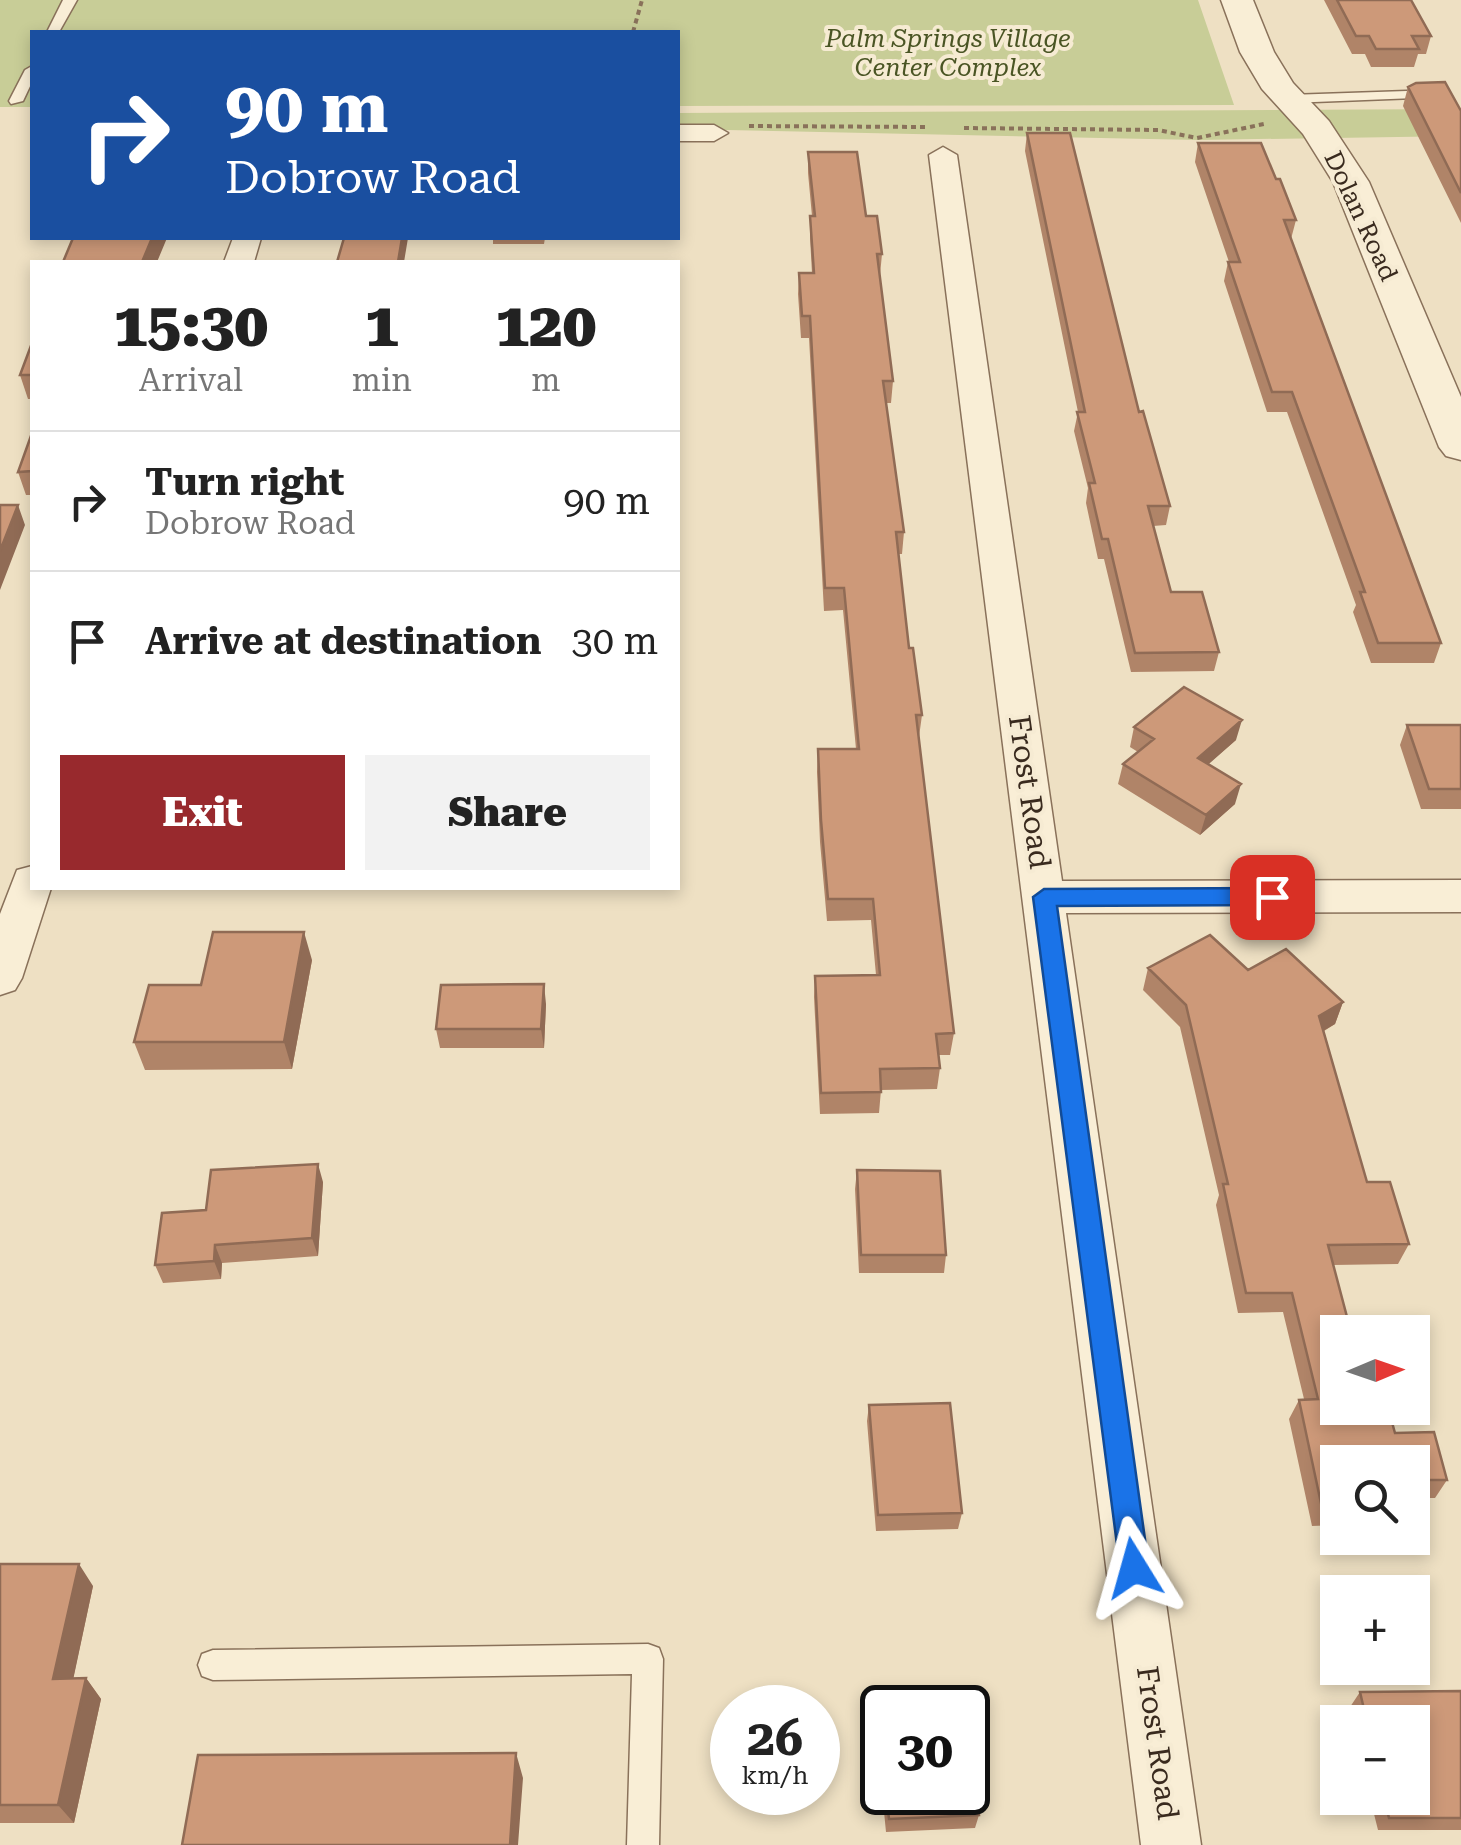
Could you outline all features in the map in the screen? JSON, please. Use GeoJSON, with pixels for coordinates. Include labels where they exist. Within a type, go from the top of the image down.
{"type":"FeatureCollection","features":[{"type":"Feature","properties":{"kind":"street","name":"Dolan Road"},"geometry":{"type":"LineString","coordinates":[[1237,0],[1257,52],[1351,182],[1461,447]]}},
{"type":"Feature","properties":{"kind":"street"},"geometry":{"type":"LineString","coordinates":[[680,133],[714,133]]}},
{"type":"Feature","properties":{"kind":"street","name":"Frost Road"},"geometry":{"type":"LineString","coordinates":[[941,137],[1171,1845]]}},
{"type":"Feature","properties":{"kind":"street"},"geometry":{"type":"LineString","coordinates":[[0,978],[30,887]]}},
{"type":"Feature","properties":{"kind":"street"},"geometry":{"type":"LineString","coordinates":[[1044,897],[1461,896]]}},
{"type":"Feature","properties":{"kind":"lane"},"geometry":{"type":"LineString","coordinates":[[54,30],[70,0]]}},
{"type":"Feature","properties":{"kind":"lane"},"geometry":{"type":"LineString","coordinates":[[16,102],[30,74]]}},
{"type":"Feature","properties":{"kind":"lane"},"geometry":{"type":"LineString","coordinates":[[1299,110],[1449,93]]}},
{"type":"Feature","properties":{"kind":"lane"},"geometry":{"type":"LineString","coordinates":[[212,1665],[648,1659],[642,1845]]}},
{"type":"Feature","properties":{"kind":"path"},"geometry":{"type":"LineString","coordinates":[[634,30],[642,0]]}},
{"type":"Feature","properties":{"kind":"path"},"geometry":{"type":"LineString","coordinates":[[741,126],[941,137],[1158,130],[1197,138],[1299,110]]}},
{"type":"Feature","properties":{"kind":"green space","name":"Palm Springs Village Center Complex"},"geometry":{"type":"Polygon","coordinates":[[[0,0],[1198,0],[1234,105],[680,106],[680,30],[30,30],[30,107],[0,107],[0,0]]]}},
{"type":"Feature","properties":{"kind":"green space"},"geometry":{"type":"Polygon","coordinates":[[[1461,109],[1461,136],[1198,140],[680,129],[680,113],[1461,109]]]}},
{"type":"Feature","properties":{"kind":"building"},"geometry":{"type":"Polygon","coordinates":[[[1337,0],[1411,0],[1431,36],[1412,36],[1419,49],[1376,49],[1369,36],[1356,36],[1337,0]]]}},
{"type":"Feature","properties":{"kind":"building"},"geometry":{"type":"Polygon","coordinates":[[[1445,82],[1461,111],[1461,193],[1408,87],[1445,82]]]}},
{"type":"Feature","properties":{"kind":"building"},"geometry":{"type":"Polygon","coordinates":[[[1027,133],[1070,133],[1139,412],[1143,411],[1170,506],[1148,506],[1171,592],[1202,592],[1219,652],[1135,653],[1108,539],[1102,539],[1089,483],[1095,483],[1077,412],[1085,412],[1027,133]]]}},
{"type":"Feature","properties":{"kind":"building"},"geometry":{"type":"Polygon","coordinates":[[[1198,143],[1261,143],[1276,179],[1280,179],[1296,220],[1284,220],[1441,643],[1378,643],[1360,592],[1365,592],[1292,392],[1272,392],[1228,262],[1240,262],[1198,143]]]}},
{"type":"Feature","properties":{"kind":"building"},"geometry":{"type":"Polygon","coordinates":[[[808,152],[857,152],[866,216],[877,216],[882,254],[877,254],[893,381],[883,381],[904,532],[896,532],[909,648],[913,648],[922,715],[916,715],[954,1033],[936,1034],[940,1068],[880,1069],[881,1092],[821,1093],[815,976],[880,975],[873,899],[828,899],[821,820],[818,749],[859,749],[844,588],[825,588],[810,316],[802,316],[799,273],[814,273],[810,216],[815,216],[808,152]]]}},
{"type":"Feature","properties":{"kind":"building"},"geometry":{"type":"Polygon","coordinates":[[[72,240],[151,240],[143,260],[64,260],[72,240]]]}},
{"type":"Feature","properties":{"kind":"building"},"geometry":{"type":"Polygon","coordinates":[[[343,240],[402,240],[398,260],[338,260],[343,240]]]}},
{"type":"Feature","properties":{"kind":"building"},"geometry":{"type":"Polygon","coordinates":[[[30,348],[30,375],[20,375],[30,348]]]}},
{"type":"Feature","properties":{"kind":"building"},"geometry":{"type":"Polygon","coordinates":[[[30,439],[30,471],[18,472],[30,439]]]}},
{"type":"Feature","properties":{"kind":"building"},"geometry":{"type":"Polygon","coordinates":[[[0,505],[18,505],[0,551],[0,505]]]}},
{"type":"Feature","properties":{"kind":"building"},"geometry":{"type":"Polygon","coordinates":[[[1184,687],[1242,720],[1198,758],[1241,784],[1206,815],[1123,764],[1154,739],[1134,727],[1184,687]]]}},
{"type":"Feature","properties":{"kind":"building"},"geometry":{"type":"Polygon","coordinates":[[[1407,725],[1461,725],[1461,789],[1429,789],[1407,725]]]}},
{"type":"Feature","properties":{"kind":"building"},"geometry":{"type":"Polygon","coordinates":[[[213,932],[304,932],[284,1042],[134,1042],[149,985],[201,985],[213,932]]]}},
{"type":"Feature","properties":{"kind":"building"},"geometry":{"type":"Polygon","coordinates":[[[1210,935],[1248,970],[1286,949],[1343,1002],[1319,1016],[1367,1182],[1390,1182],[1409,1244],[1328,1245],[1347,1315],[1320,1315],[1320,1425],[1393,1425],[1395,1433],[1434,1432],[1447,1480],[1430,1480],[1430,1445],[1320,1445],[1320,1499],[1299,1400],[1318,1399],[1292,1293],[1246,1293],[1223,1184],[1228,1184],[1186,1005],[1148,968],[1210,935]]]}},
{"type":"Feature","properties":{"kind":"building"},"geometry":{"type":"Polygon","coordinates":[[[544,984],[541,1029],[436,1029],[441,985],[544,984]]]}},
{"type":"Feature","properties":{"kind":"building"},"geometry":{"type":"Polygon","coordinates":[[[318,1164],[312,1238],[215,1245],[214,1261],[155,1265],[162,1213],[206,1210],[211,1170],[318,1164]]]}},
{"type":"Feature","properties":{"kind":"building"},"geometry":{"type":"Polygon","coordinates":[[[857,1170],[940,1171],[946,1255],[861,1255],[857,1170]]]}},
{"type":"Feature","properties":{"kind":"building"},"geometry":{"type":"Polygon","coordinates":[[[950,1403],[962,1513],[878,1515],[869,1405],[950,1403]]]}},
{"type":"Feature","properties":{"kind":"building"},"geometry":{"type":"Polygon","coordinates":[[[0,1564],[79,1564],[53,1679],[86,1678],[58,1805],[0,1805],[0,1564]]]}},
{"type":"Feature","properties":{"kind":"building"},"geometry":{"type":"Polygon","coordinates":[[[1461,1691],[1461,1818],[1389,1818],[1388,1815],[1430,1815],[1430,1705],[1363,1705],[1360,1692],[1461,1691]]]}},
{"type":"Feature","properties":{"kind":"building"},"geometry":{"type":"Polygon","coordinates":[[[516,1753],[510,1845],[182,1845],[198,1755],[516,1753]]]}},
{"type":"Feature","properties":{"kind":"building"},"geometry":{"type":"Polygon","coordinates":[[[889,1815],[979,1815],[889,1819],[889,1815]]]}},
{"type":"Feature","properties":{"kind":"route"},"geometry":{"type":"LineString","coordinates":[[1134,1568],[1044,897],[1272,897]]}}]}
